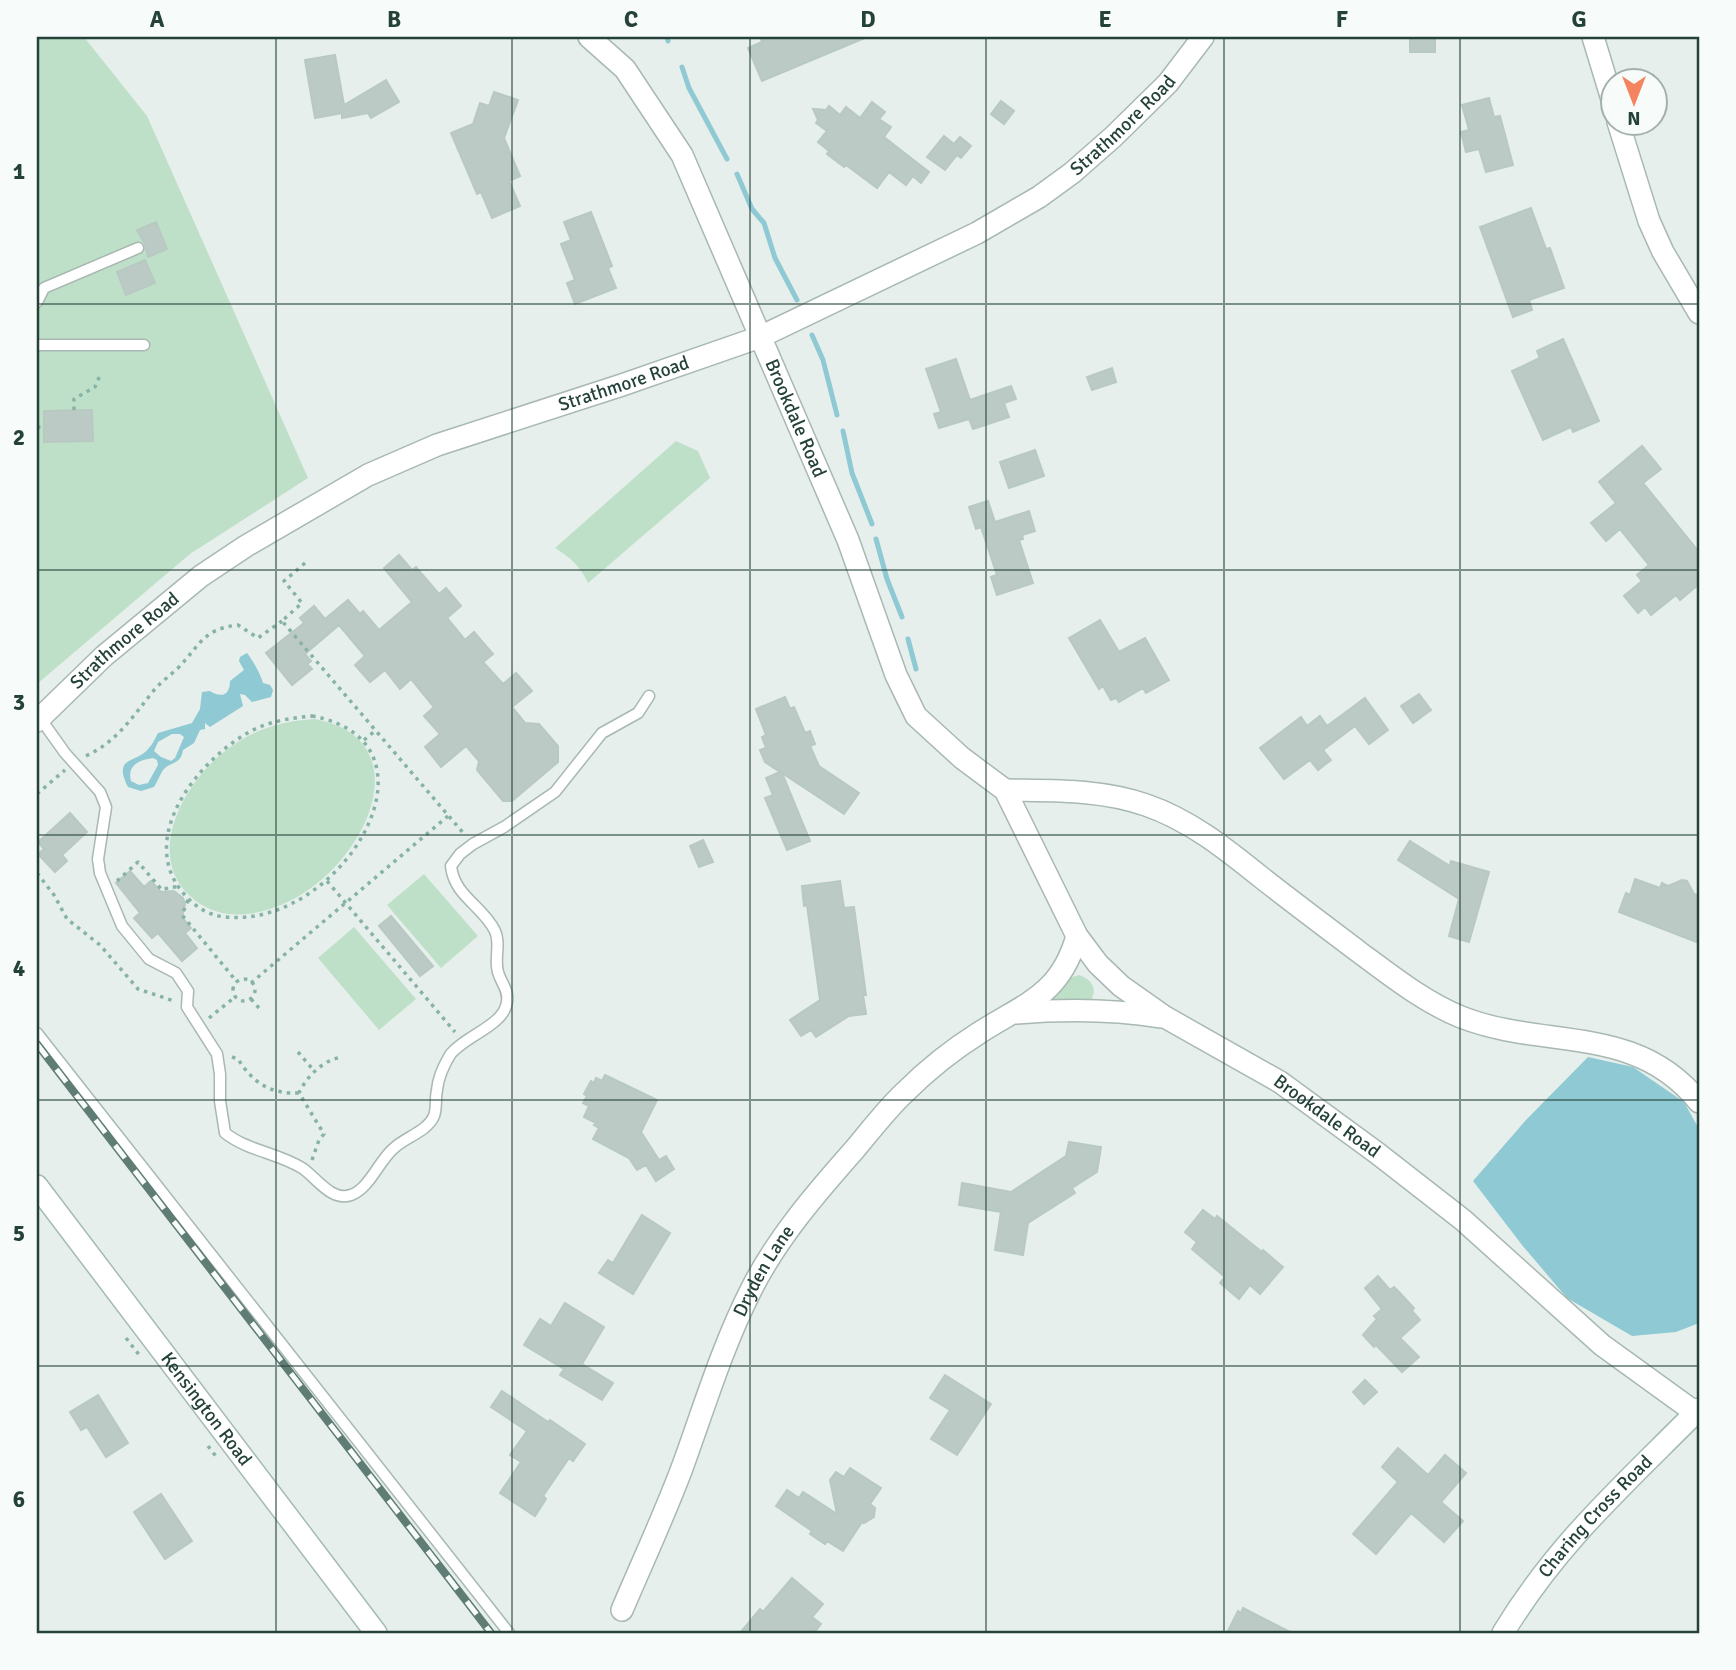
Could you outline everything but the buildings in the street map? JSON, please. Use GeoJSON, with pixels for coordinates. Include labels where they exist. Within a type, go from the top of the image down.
{"type":"FeatureCollection","features":[{"type":"Feature","properties":{"kind":"street","name":"Brookdale Road"},"geometry":{"type":"LineString","coordinates":[[589,37],[625,69],[682,155],[848,540],[896,676],[915,716],[962,758],[1004,790],[1077,936],[1098,964],[1121,986],[1165,1017],[1280,1083],[1377,1153],[1464,1220],[1602,1345],[1697,1411]]}},
{"type":"Feature","properties":{"kind":"street","name":"Strathmore Road"},"geometry":{"type":"LineString","coordinates":[[38,719],[104,656],[201,576],[246,546],[368,475],[437,445],[760,337],[942,251],[1038,197],[1072,173],[1138,113],[1168,83],[1203,37]]}},
{"type":"Feature","properties":{"kind":"street"},"geometry":{"type":"LineString","coordinates":[[1593,37],[1602,66]]}},
{"type":"Feature","properties":{"kind":"street"},"geometry":{"type":"LineString","coordinates":[[1622,136],[1649,221],[1699,313]]}},
{"type":"Feature","properties":{"kind":"street"},"geometry":{"type":"LineString","coordinates":[[1004,790],[1088,792],[1125,799],[1167,813],[1224,847],[1384,971],[1439,1006],[1489,1026],[1590,1042],[1634,1053],[1659,1065],[1688,1088],[1699,1102]]}},
{"type":"Feature","properties":{"kind":"street","name":"Dryden Lane"},"geometry":{"type":"LineString","coordinates":[[622,1610],[666,1510],[723,1352],[751,1288],[775,1250],[822,1187],[904,1092],[942,1059],[979,1033],[1016,1013],[1041,994],[1063,972],[1077,936]]}},
{"type":"Feature","properties":{"kind":"street","name":"Dryden Lane"},"geometry":{"type":"LineString","coordinates":[[1016,1013],[1121,1010],[1165,1017]]}},
{"type":"Feature","properties":{"kind":"street","name":"Kensington Road"},"geometry":{"type":"LineString","coordinates":[[37,1186],[376,1633]]}},
{"type":"Feature","properties":{"kind":"street","name":"Charing Cross Road"},"geometry":{"type":"LineString","coordinates":[[1503,1633],[1552,1560],[1586,1521],[1697,1411]]}},
{"type":"Feature","properties":{"kind":"lane"},"geometry":{"type":"LineString","coordinates":[[37,302],[44,288],[138,248]]}},
{"type":"Feature","properties":{"kind":"lane"},"geometry":{"type":"LineString","coordinates":[[37,345],[144,345]]}},
{"type":"Feature","properties":{"kind":"lane"},"geometry":{"type":"LineString","coordinates":[[38,719],[100,792],[106,807],[99,859],[106,890],[122,926],[149,958],[176,973],[188,991],[187,1007],[217,1054],[225,1133],[239,1142],[306,1171],[332,1193],[342,1197],[353,1195],[373,1175],[385,1156],[433,1118],[437,1105],[437,1089],[450,1056],[463,1042],[503,1014],[507,1002],[507,990],[495,962],[498,946],[495,932],[460,891],[453,879],[451,866],[460,854],[473,844],[504,827],[555,792],[602,733],[638,713],[649,696]]}},
{"type":"Feature","properties":{"kind":"lane"},"geometry":{"type":"LineString","coordinates":[[37,1033],[509,1633]]}},
{"type":"Feature","properties":{"kind":"path"},"geometry":{"type":"LineString","coordinates":[[74,410],[74,399],[95,387],[101,373]]}},
{"type":"Feature","properties":{"kind":"path"},"geometry":{"type":"LineString","coordinates":[[37,427],[44,427]]}},
{"type":"Feature","properties":{"kind":"path"},"geometry":{"type":"LineString","coordinates":[[37,794],[73,763],[114,739],[155,689],[179,668],[200,641],[213,631],[238,625],[258,638],[282,621],[302,603],[284,582],[305,563]]}},
{"type":"Feature","properties":{"kind":"path"},"geometry":{"type":"LineString","coordinates":[[282,621],[473,844]]}},
{"type":"Feature","properties":{"kind":"path"},"geometry":{"type":"LineString","coordinates":[[312,716],[331,719],[351,729],[364,740],[376,771],[376,801],[365,834],[353,853],[327,881],[290,904],[254,916],[233,918],[214,915],[197,907],[178,887],[168,866],[166,846],[176,807],[187,789],[217,753],[253,730],[291,718],[312,716]]}},
{"type":"Feature","properties":{"kind":"path"},"geometry":{"type":"LineString","coordinates":[[364,740],[376,730]]}},
{"type":"Feature","properties":{"kind":"path"},"geometry":{"type":"LineString","coordinates":[[251,983],[448,816]]}},
{"type":"Feature","properties":{"kind":"path"},"geometry":{"type":"LineString","coordinates":[[106,890],[138,862],[162,890],[178,887]]}},
{"type":"Feature","properties":{"kind":"path"},"geometry":{"type":"LineString","coordinates":[[37,873],[54,895],[67,919],[100,945],[138,989],[187,1007]]}},
{"type":"Feature","properties":{"kind":"path"},"geometry":{"type":"LineString","coordinates":[[327,881],[463,1042]]}},
{"type":"Feature","properties":{"kind":"path"},"geometry":{"type":"LineString","coordinates":[[188,898],[186,910],[182,915],[237,982]]}},
{"type":"Feature","properties":{"kind":"path"},"geometry":{"type":"LineString","coordinates":[[242,979],[251,983],[255,991],[251,999],[242,1001],[235,997],[233,989],[237,982],[242,979]]}},
{"type":"Feature","properties":{"kind":"path"},"geometry":{"type":"LineString","coordinates":[[200,1025],[235,997]]}},
{"type":"Feature","properties":{"kind":"path"},"geometry":{"type":"LineString","coordinates":[[251,999],[259,1008]]}},
{"type":"Feature","properties":{"kind":"path"},"geometry":{"type":"LineString","coordinates":[[298,1052],[315,1072]]}},
{"type":"Feature","properties":{"kind":"path"},"geometry":{"type":"LineString","coordinates":[[218,1063],[238,1059],[244,1070],[265,1088],[288,1094],[299,1093],[315,1072],[331,1059],[341,1057]]}},
{"type":"Feature","properties":{"kind":"path"},"geometry":{"type":"LineString","coordinates":[[299,1093],[324,1134],[318,1140],[306,1171]]}},
{"type":"Feature","properties":{"kind":"green space"},"geometry":{"type":"Polygon","coordinates":[[[37,37],[84,37],[147,116],[308,478],[190,554],[37,684],[37,37]]]}},
{"type":"Feature","properties":{"kind":"green space"},"geometry":{"type":"Polygon","coordinates":[[[676,441],[698,451],[710,478],[588,583],[574,563],[555,548],[676,441]]]}},
{"type":"Feature","properties":{"kind":"green space"},"geometry":{"type":"Polygon","coordinates":[[[314,719],[353,734],[372,760],[374,793],[362,828],[339,862],[307,891],[269,909],[228,914],[203,906],[190,896],[177,879],[170,860],[170,840],[184,799],[210,764],[245,737],[290,722],[314,719]]]}},
{"type":"Feature","properties":{"kind":"green space"},"geometry":{"type":"Polygon","coordinates":[[[424,874],[478,936],[441,968],[387,905],[424,874]]]}},
{"type":"Feature","properties":{"kind":"green space"},"geometry":{"type":"Polygon","coordinates":[[[354,927],[416,999],[379,1030],[318,958],[354,927]]]}},
{"type":"Feature","properties":{"kind":"green space"},"geometry":{"type":"Polygon","coordinates":[[[1079,975],[1092,984],[1094,992],[1091,1000],[1050,1006],[1046,999],[1072,977],[1079,975]]]}},
{"type":"Feature","properties":{"kind":"water"},"geometry":{"type":"Polygon","coordinates":[[[247,653],[263,683],[270,685],[273,690],[271,697],[252,702],[240,694],[243,706],[210,727],[205,723],[205,729],[200,730],[194,743],[183,750],[178,761],[163,770],[154,787],[141,791],[128,787],[124,777],[124,765],[144,753],[158,733],[192,723],[200,709],[202,692],[210,691],[221,695],[227,693],[230,681],[244,670],[239,661],[240,657],[247,653]],[[172,734],[158,742],[154,751],[171,761],[184,737],[172,734]],[[153,758],[135,764],[131,771],[131,781],[139,785],[148,783],[158,765],[153,758]]]}},
{"type":"Feature","properties":{"kind":"water"},"geometry":{"type":"Polygon","coordinates":[[[1588,1057],[1633,1067],[1684,1102],[1699,1129],[1699,1323],[1676,1332],[1632,1336],[1567,1298],[1473,1181],[1526,1120],[1588,1057]]]}},
{"type":"Feature","properties":{"kind":"waterway"},"geometry":{"type":"LineString","coordinates":[[667,37],[668,41]]}},
{"type":"Feature","properties":{"kind":"waterway"},"geometry":{"type":"LineString","coordinates":[[682,67],[689,88],[727,159]]}},
{"type":"Feature","properties":{"kind":"waterway"},"geometry":{"type":"LineString","coordinates":[[737,174],[752,209],[764,223],[775,258],[797,300]]}},
{"type":"Feature","properties":{"kind":"waterway"},"geometry":{"type":"LineString","coordinates":[[812,335],[823,360],[837,415]]}},
{"type":"Feature","properties":{"kind":"waterway"},"geometry":{"type":"LineString","coordinates":[[843,431],[852,473],[872,524]]}},
{"type":"Feature","properties":{"kind":"waterway"},"geometry":{"type":"LineString","coordinates":[[876,539],[887,579],[902,617]]}},
{"type":"Feature","properties":{"kind":"waterway"},"geometry":{"type":"LineString","coordinates":[[908,639],[916,669]]}},
{"type":"Feature","properties":{"kind":"railway"},"geometry":{"type":"LineString","coordinates":[[37,1044],[491,1633]]}}]}
